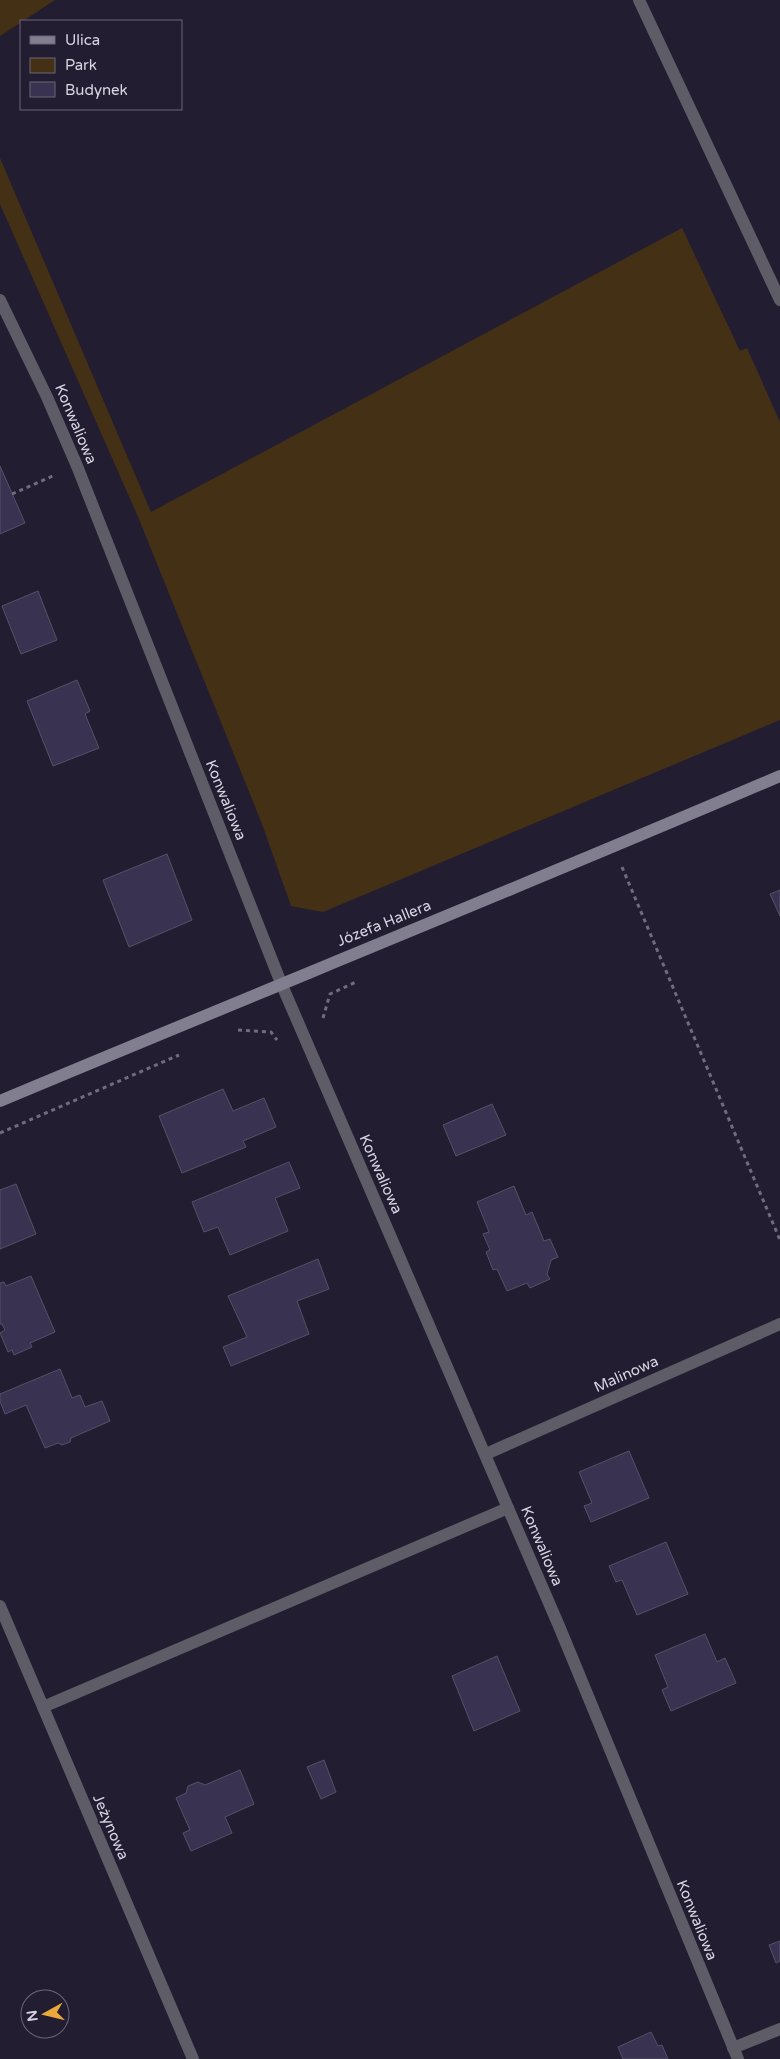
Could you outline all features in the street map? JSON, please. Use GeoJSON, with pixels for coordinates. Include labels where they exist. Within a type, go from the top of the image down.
{"type":"FeatureCollection","features":[{"type":"Feature","properties":{"kind":"street"},"geometry":{"type":"LineString","coordinates":[[638,0],[780,300]]}},
{"type":"Feature","properties":{"kind":"street","name":"Konwaliowa"},"geometry":{"type":"LineString","coordinates":[[0,300],[47,397],[76,466],[281,983],[559,1626],[735,2054]]}},
{"type":"Feature","properties":{"kind":"street","name":"Józefa Hallera"},"geometry":{"type":"LineString","coordinates":[[0,1101],[281,983],[614,847],[780,776]]}},
{"type":"Feature","properties":{"kind":"street","name":"Malinowa"},"geometry":{"type":"LineString","coordinates":[[486,1454],[780,1324]]}},
{"type":"Feature","properties":{"kind":"street"},"geometry":{"type":"LineString","coordinates":[[43,1707],[508,1508]]}},
{"type":"Feature","properties":{"kind":"street","name":"Jeżynowa"},"geometry":{"type":"LineString","coordinates":[[0,1606],[194,2059]]}},
{"type":"Feature","properties":{"kind":"street"},"geometry":{"type":"LineString","coordinates":[[735,2054],[780,2029]]}},
{"type":"Feature","properties":{"kind":"path"},"geometry":{"type":"LineString","coordinates":[[12,494],[76,466]]}},
{"type":"Feature","properties":{"kind":"path"},"geometry":{"type":"LineString","coordinates":[[614,847],[780,1240]]}},
{"type":"Feature","properties":{"kind":"path"},"geometry":{"type":"LineString","coordinates":[[230,1033],[239,1029],[271,1032],[283,1047],[324,1032],[323,1016],[330,994],[362,980]]}},
{"type":"Feature","properties":{"kind":"path"},"geometry":{"type":"LineString","coordinates":[[0,1133],[186,1052]]}},
{"type":"Feature","properties":{"kind":"green space"},"geometry":{"type":"Polygon","coordinates":[[[0,0],[55,0],[24,20],[20,20],[20,23],[0,36],[0,0]]]}},
{"type":"Feature","properties":{"kind":"green space"},"geometry":{"type":"Polygon","coordinates":[[[0,158],[151,512],[682,228],[740,351],[747,348],[780,422],[780,720],[323,912],[291,906],[262,824],[139,519],[0,204],[0,158]]]}},
{"type":"Feature","properties":{"kind":"building"},"geometry":{"type":"Polygon","coordinates":[[[0,466],[25,523],[0,534],[0,466]]]}},
{"type":"Feature","properties":{"kind":"building"},"geometry":{"type":"Polygon","coordinates":[[[38,591],[57,640],[21,654],[2,606],[38,591]]]}},
{"type":"Feature","properties":{"kind":"building"},"geometry":{"type":"Polygon","coordinates":[[[77,680],[90,711],[85,714],[99,748],[53,766],[27,701],[77,680]]]}},
{"type":"Feature","properties":{"kind":"building"},"geometry":{"type":"Polygon","coordinates":[[[167,854],[192,920],[129,947],[103,880],[167,854]]]}},
{"type":"Feature","properties":{"kind":"building"},"geometry":{"type":"Polygon","coordinates":[[[780,890],[780,916],[770,894],[780,890]]]}},
{"type":"Feature","properties":{"kind":"building"},"geometry":{"type":"Polygon","coordinates":[[[223,1089],[233,1111],[264,1098],[276,1127],[243,1141],[246,1147],[182,1173],[159,1116],[223,1089]]]}},
{"type":"Feature","properties":{"kind":"building"},"geometry":{"type":"Polygon","coordinates":[[[492,1104],[506,1135],[456,1156],[443,1125],[492,1104]]]}},
{"type":"Feature","properties":{"kind":"building"},"geometry":{"type":"Polygon","coordinates":[[[289,1162],[300,1188],[275,1198],[288,1231],[230,1255],[218,1227],[204,1232],[192,1202],[289,1162]]]}},
{"type":"Feature","properties":{"kind":"building"},"geometry":{"type":"Polygon","coordinates":[[[16,1184],[36,1234],[0,1249],[0,1190],[16,1184]]]}},
{"type":"Feature","properties":{"kind":"building"},"geometry":{"type":"Polygon","coordinates":[[[514,1186],[526,1215],[532,1212],[544,1241],[550,1239],[558,1257],[551,1260],[547,1274],[550,1279],[530,1288],[527,1283],[507,1291],[497,1269],[493,1270],[486,1252],[490,1250],[483,1234],[489,1232],[477,1202],[514,1186]]]}},
{"type":"Feature","properties":{"kind":"building"},"geometry":{"type":"Polygon","coordinates":[[[318,1259],[329,1289],[297,1301],[309,1334],[231,1366],[223,1347],[247,1337],[228,1296],[318,1259]]]}},
{"type":"Feature","properties":{"kind":"building"},"geometry":{"type":"Polygon","coordinates":[[[31,1276],[55,1332],[30,1343],[32,1347],[14,1355],[12,1350],[8,1352],[0,1333],[5,1330],[2,1324],[0,1324],[0,1283],[4,1282],[6,1286],[31,1276]]]}},
{"type":"Feature","properties":{"kind":"building"},"geometry":{"type":"Polygon","coordinates":[[[60,1369],[72,1398],[80,1395],[85,1407],[102,1401],[110,1421],[71,1438],[70,1442],[62,1445],[58,1443],[45,1448],[26,1405],[5,1414],[0,1401],[0,1394],[60,1369]]]}},
{"type":"Feature","properties":{"kind":"building"},"geometry":{"type":"Polygon","coordinates":[[[629,1451],[649,1498],[591,1522],[584,1506],[592,1503],[579,1472],[629,1451]]]}},
{"type":"Feature","properties":{"kind":"building"},"geometry":{"type":"Polygon","coordinates":[[[666,1542],[688,1594],[637,1615],[622,1580],[616,1582],[609,1566],[666,1542]]]}},
{"type":"Feature","properties":{"kind":"building"},"geometry":{"type":"Polygon","coordinates":[[[705,1634],[717,1662],[725,1658],[736,1683],[671,1711],[662,1690],[668,1687],[655,1655],[705,1634]]]}},
{"type":"Feature","properties":{"kind":"building"},"geometry":{"type":"Polygon","coordinates":[[[497,1656],[520,1711],[474,1731],[452,1676],[497,1656]]]}},
{"type":"Feature","properties":{"kind":"building"},"geometry":{"type":"Polygon","coordinates":[[[324,1760],[336,1792],[321,1799],[307,1767],[324,1760]]]}},
{"type":"Feature","properties":{"kind":"building"},"geometry":{"type":"Polygon","coordinates":[[[240,1770],[254,1804],[225,1817],[232,1833],[191,1851],[183,1833],[190,1830],[176,1798],[186,1793],[188,1786],[198,1782],[205,1785],[240,1770]]]}},
{"type":"Feature","properties":{"kind":"building"},"geometry":{"type":"Polygon","coordinates":[[[780,1941],[780,1961],[776,1963],[769,1945],[780,1941]]]}},
{"type":"Feature","properties":{"kind":"building"},"geometry":{"type":"Polygon","coordinates":[[[651,2032],[658,2046],[662,2045],[668,2059],[623,2059],[618,2047],[651,2032]]]}}]}
